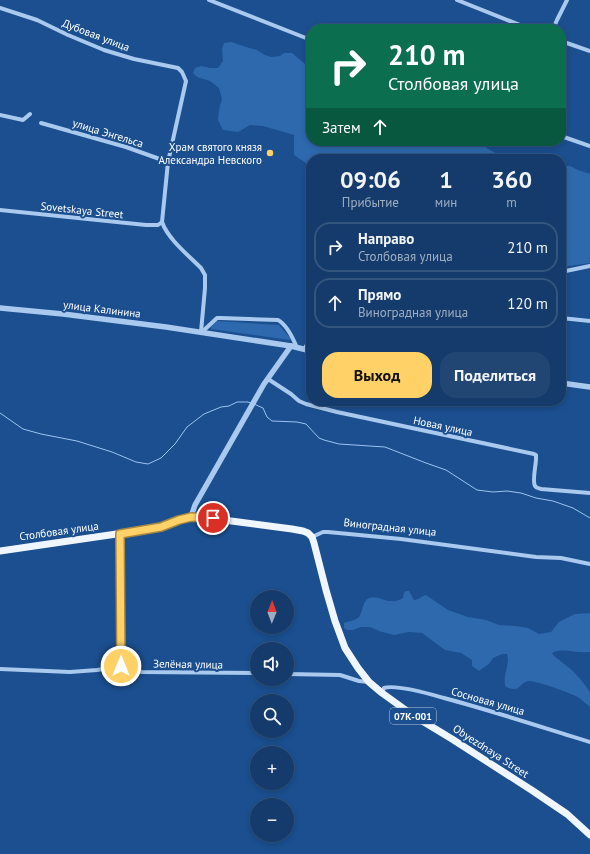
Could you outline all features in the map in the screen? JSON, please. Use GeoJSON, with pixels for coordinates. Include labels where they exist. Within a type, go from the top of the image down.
{"type":"FeatureCollection","features":[{"type":"Feature","properties":{"kind":"main road","name":"Столбовая улица"},"geometry":{"type":"LineString","coordinates":[[0,551],[161,527],[191,517]]}},
{"type":"Feature","properties":{"kind":"main road"},"geometry":{"type":"LineString","coordinates":[[191,517],[292,529],[303,531],[312,537]]}},
{"type":"Feature","properties":{"kind":"main road","name":"Obyezdnaya Street"},"geometry":{"type":"LineString","coordinates":[[312,537],[335,621],[345,648],[369,682],[414,716],[567,814],[590,835]]}},
{"type":"Feature","properties":{"kind":"street"},"geometry":{"type":"LineString","coordinates":[[209,0],[306,38]]}},
{"type":"Feature","properties":{"kind":"street"},"geometry":{"type":"LineString","coordinates":[[457,0],[517,24]]}},
{"type":"Feature","properties":{"kind":"street"},"geometry":{"type":"LineString","coordinates":[[555,24],[567,0]]}},
{"type":"Feature","properties":{"kind":"street","name":"Дубовая улица"},"geometry":{"type":"LineString","coordinates":[[0,8],[37,20],[104,50],[134,59],[178,68],[182,72],[186,81],[168,162]]}},
{"type":"Feature","properties":{"kind":"street"},"geometry":{"type":"LineString","coordinates":[[566,43],[590,51]]}},
{"type":"Feature","properties":{"kind":"street"},"geometry":{"type":"LineString","coordinates":[[0,115],[23,120],[30,114]]}},
{"type":"Feature","properties":{"kind":"street","name":"улица Энгельса"},"geometry":{"type":"LineString","coordinates":[[41,123],[126,147],[168,162]]}},
{"type":"Feature","properties":{"kind":"street"},"geometry":{"type":"LineString","coordinates":[[566,138],[590,146]]}},
{"type":"Feature","properties":{"kind":"street"},"geometry":{"type":"LineString","coordinates":[[168,162],[162,222],[168,235],[201,268],[204,275],[205,288],[202,332]]}},
{"type":"Feature","properties":{"kind":"street","name":"Sovetskaya Street"},"geometry":{"type":"LineString","coordinates":[[0,210],[146,226],[162,222]]}},
{"type":"Feature","properties":{"kind":"street"},"geometry":{"type":"LineString","coordinates":[[566,271],[590,266]]}},
{"type":"Feature","properties":{"kind":"street","name":"улица Калинина"},"geometry":{"type":"LineString","coordinates":[[0,308],[63,314],[166,327],[304,349]]}},
{"type":"Feature","properties":{"kind":"street"},"geometry":{"type":"LineString","coordinates":[[191,517],[195,506],[268,378],[294,347],[293,338],[282,322],[278,320],[217,318],[202,332]]}},
{"type":"Feature","properties":{"kind":"street"},"geometry":{"type":"LineString","coordinates":[[566,319],[590,321]]}},
{"type":"Feature","properties":{"kind":"street","name":"Новая улица"},"geometry":{"type":"LineString","coordinates":[[268,378],[299,401],[306,404]]}},
{"type":"Feature","properties":{"kind":"street"},"geometry":{"type":"LineString","coordinates":[[566,384],[590,386]]}},
{"type":"Feature","properties":{"kind":"street","name":"Новая улица"},"geometry":{"type":"LineString","coordinates":[[314,406],[534,454],[536,455],[534,481],[537,488],[590,493]]}},
{"type":"Feature","properties":{"kind":"street","name":"Виноградная улица"},"geometry":{"type":"LineString","coordinates":[[312,537],[323,532],[328,532],[401,539],[536,557],[561,558],[590,564]]}},
{"type":"Feature","properties":{"kind":"street"},"geometry":{"type":"LineString","coordinates":[[120,534],[121,666]]}},
{"type":"Feature","properties":{"kind":"street","name":"Зелёная улица"},"geometry":{"type":"LineString","coordinates":[[0,669],[70,672],[121,666],[142,672],[250,673]]}},
{"type":"Feature","properties":{"kind":"street"},"geometry":{"type":"LineString","coordinates":[[294,674],[340,675],[359,681],[369,682]]}},
{"type":"Feature","properties":{"kind":"street","name":"Сосновая улица"},"geometry":{"type":"LineString","coordinates":[[382,693],[386,687],[422,692],[503,714],[590,742]]}},
{"type":"Feature","properties":{"kind":"shaded area"},"geometry":{"type":"Polygon","coordinates":[[[231,42],[257,50],[271,57],[280,56],[284,53],[292,53],[306,65],[306,146],[484,146],[498,154],[306,154],[306,163],[294,155],[294,135],[263,126],[250,125],[238,132],[223,130],[218,120],[222,99],[219,88],[210,81],[197,77],[193,73],[195,68],[201,66],[218,68],[223,61],[222,49],[224,43],[231,42]]]}},
{"type":"Feature","properties":{"kind":"shaded area"},"geometry":{"type":"Polygon","coordinates":[[[566,166],[570,166],[590,174],[590,263],[566,266],[566,166]]]}},
{"type":"Feature","properties":{"kind":"shaded area"},"geometry":{"type":"Polygon","coordinates":[[[217,321],[279,325],[291,339],[211,329],[217,321]]]}},
{"type":"Feature","properties":{"kind":"shaded area"},"geometry":{"type":"Polygon","coordinates":[[[409,591],[414,600],[426,595],[448,610],[468,617],[486,620],[499,625],[528,628],[539,634],[551,632],[559,622],[575,614],[590,613],[590,652],[556,651],[552,653],[573,671],[590,692],[590,707],[578,697],[532,681],[525,682],[517,689],[506,687],[505,679],[508,662],[507,654],[502,654],[493,658],[489,664],[479,671],[472,666],[472,660],[461,653],[445,650],[422,633],[409,632],[394,635],[370,627],[361,627],[353,630],[347,630],[344,628],[344,623],[359,617],[367,599],[374,597],[388,601],[396,601],[403,598],[404,592],[409,591]]]}},
{"type":"Feature","properties":{"kind":"waterway"},"geometry":{"type":"LineString","coordinates":[[0,413],[23,429],[77,441],[112,452],[136,462],[148,464],[161,458],[175,444],[187,427],[204,414],[237,402],[251,403]]}},
{"type":"Feature","properties":{"kind":"waterway"},"geometry":{"type":"LineString","coordinates":[[254,404],[263,408],[267,417],[272,421],[297,422],[306,424],[319,438],[324,440],[339,444],[385,447],[446,470],[477,490],[521,493],[573,508],[590,518]]}},
{"type":"Feature","properties":{"kind":"place","name":"Храм святого князя Александра Невского"},"geometry":{"type":"Point","coordinates":[270,153]}},
{"type":"Feature","properties":{"kind":"route"},"geometry":{"type":"LineString","coordinates":[[121,666],[120,534],[161,527],[191,517],[213,518]]}}]}
